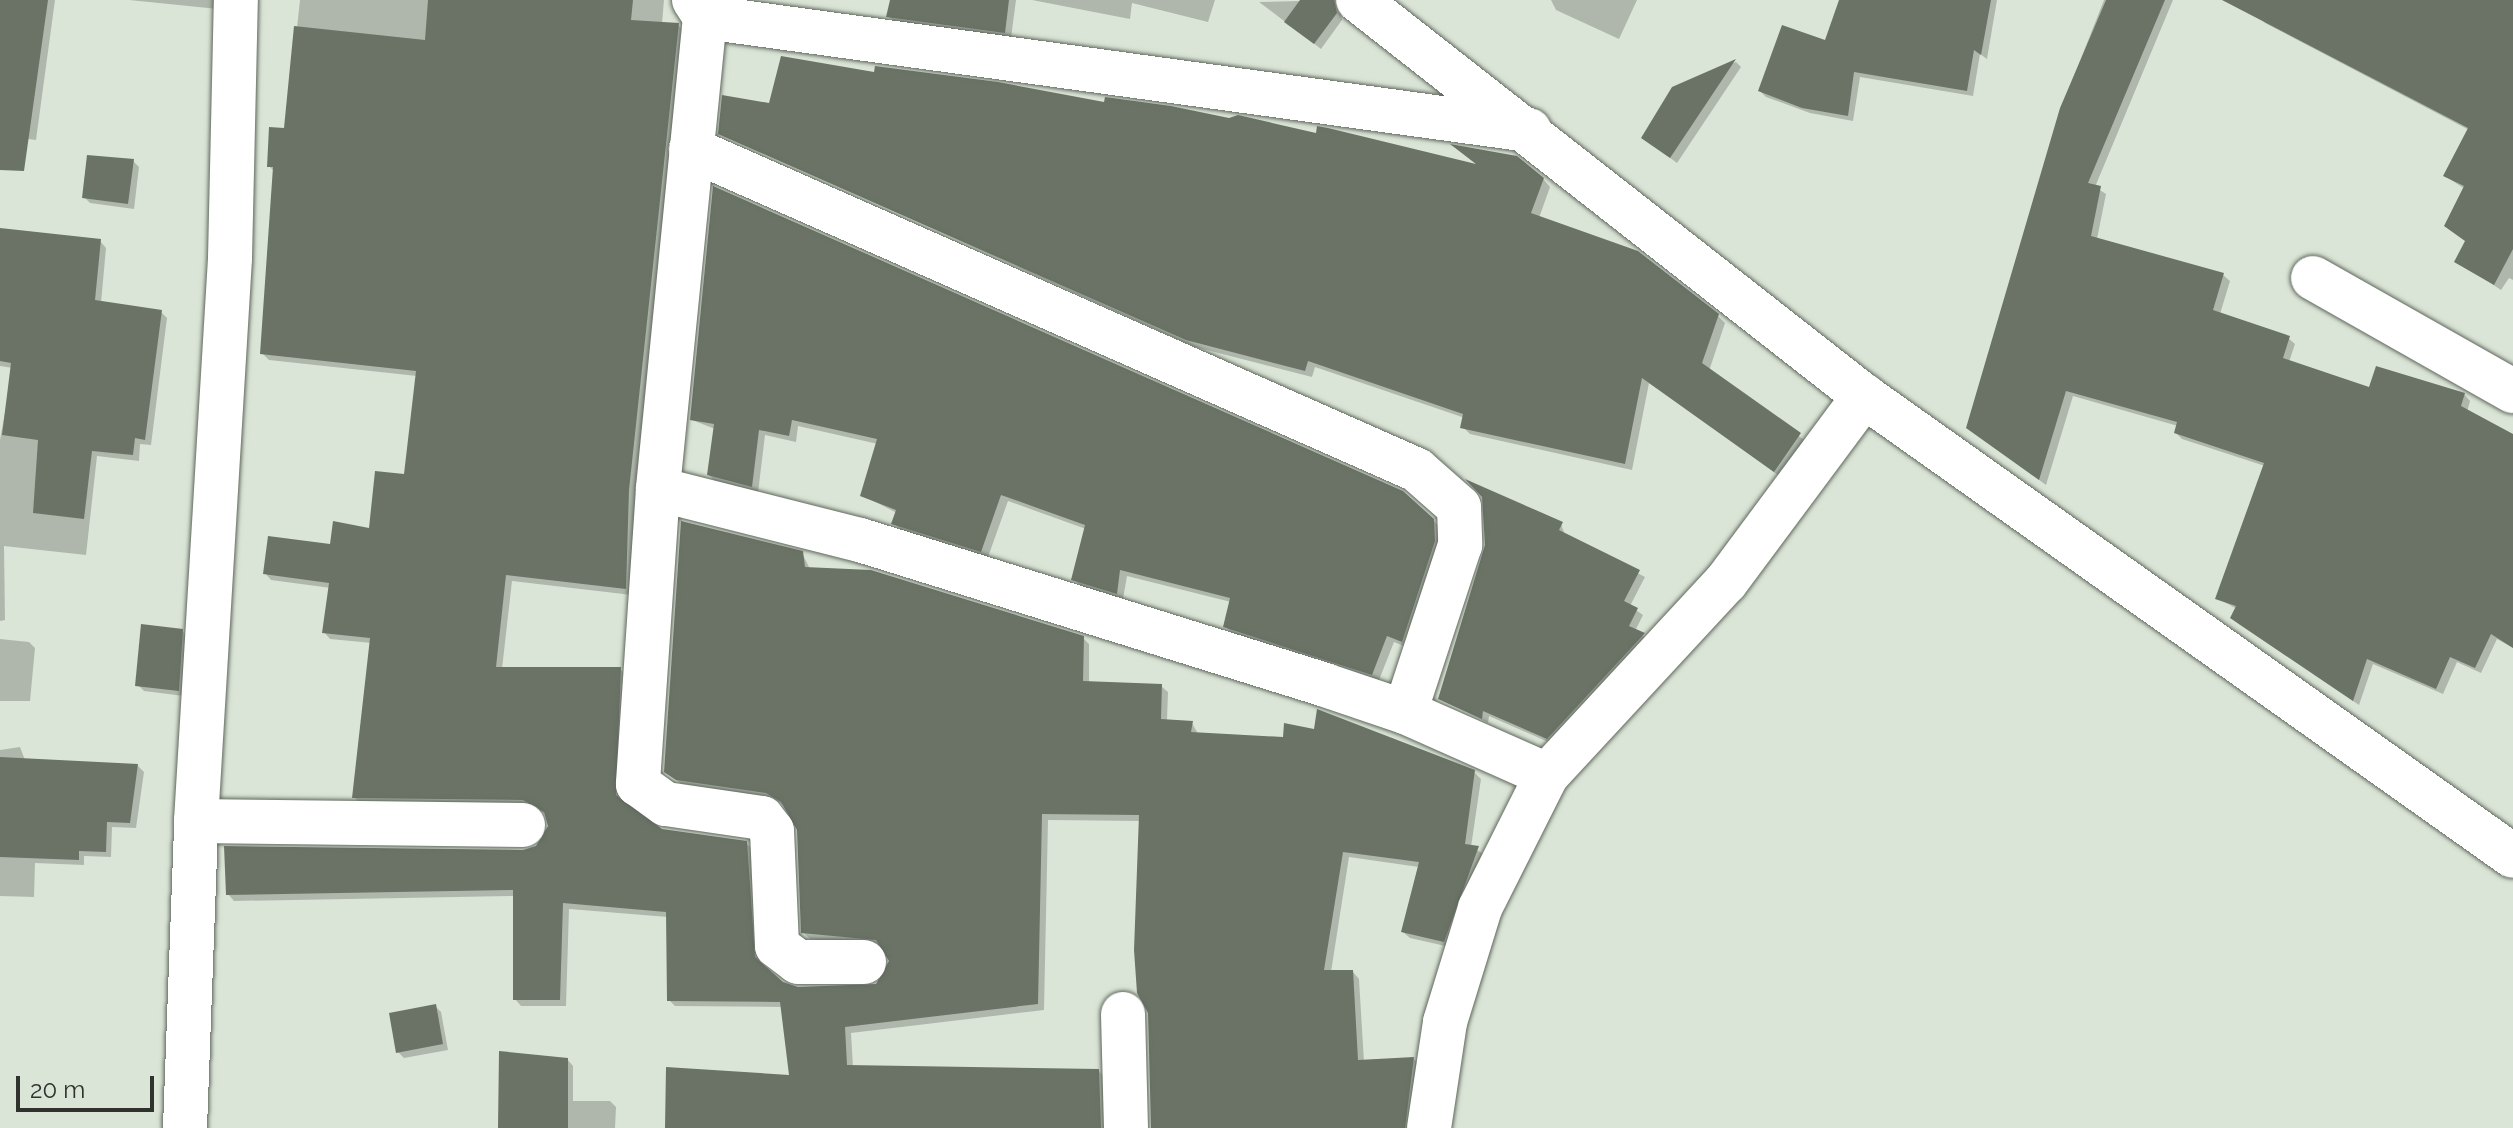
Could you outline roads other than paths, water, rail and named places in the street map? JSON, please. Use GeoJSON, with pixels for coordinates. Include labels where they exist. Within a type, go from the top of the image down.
{"type":"FeatureCollection","features":[{"type":"Feature","properties":{"kind":"street"},"geometry":{"type":"LineString","coordinates":[[185,1128],[196,821],[230,258],[236,0]]}},
{"type":"Feature","properties":{"kind":"street"},"geometry":{"type":"LineString","coordinates":[[1358,0],[1529,130],[1864,396],[2513,856]]}},
{"type":"Feature","properties":{"kind":"street"},"geometry":{"type":"LineString","coordinates":[[864,962],[798,962],[777,946],[772,831],[762,818],[666,804],[638,784],[658,489],[691,149],[699,9],[1529,130]]}},
{"type":"Feature","properties":{"kind":"street"},"geometry":{"type":"LineString","coordinates":[[691,149],[1417,470],[1459,507],[1460,545],[1405,712]]}},
{"type":"Feature","properties":{"kind":"street"},"geometry":{"type":"LineString","coordinates":[[2313,278],[2513,391]]}},
{"type":"Feature","properties":{"kind":"street"},"geometry":{"type":"LineString","coordinates":[[1429,1128],[1445,1022],[1480,908],[1547,775],[1726,582],[1864,396]]}},
{"type":"Feature","properties":{"kind":"street"},"geometry":{"type":"LineString","coordinates":[[658,489],[860,540],[1405,712],[1547,775]]}},
{"type":"Feature","properties":{"kind":"street"},"geometry":{"type":"LineString","coordinates":[[196,821],[523,825]]}},
{"type":"Feature","properties":{"kind":"street"},"geometry":{"type":"LineString","coordinates":[[1123,1014],[1126,1128]]}}]}
